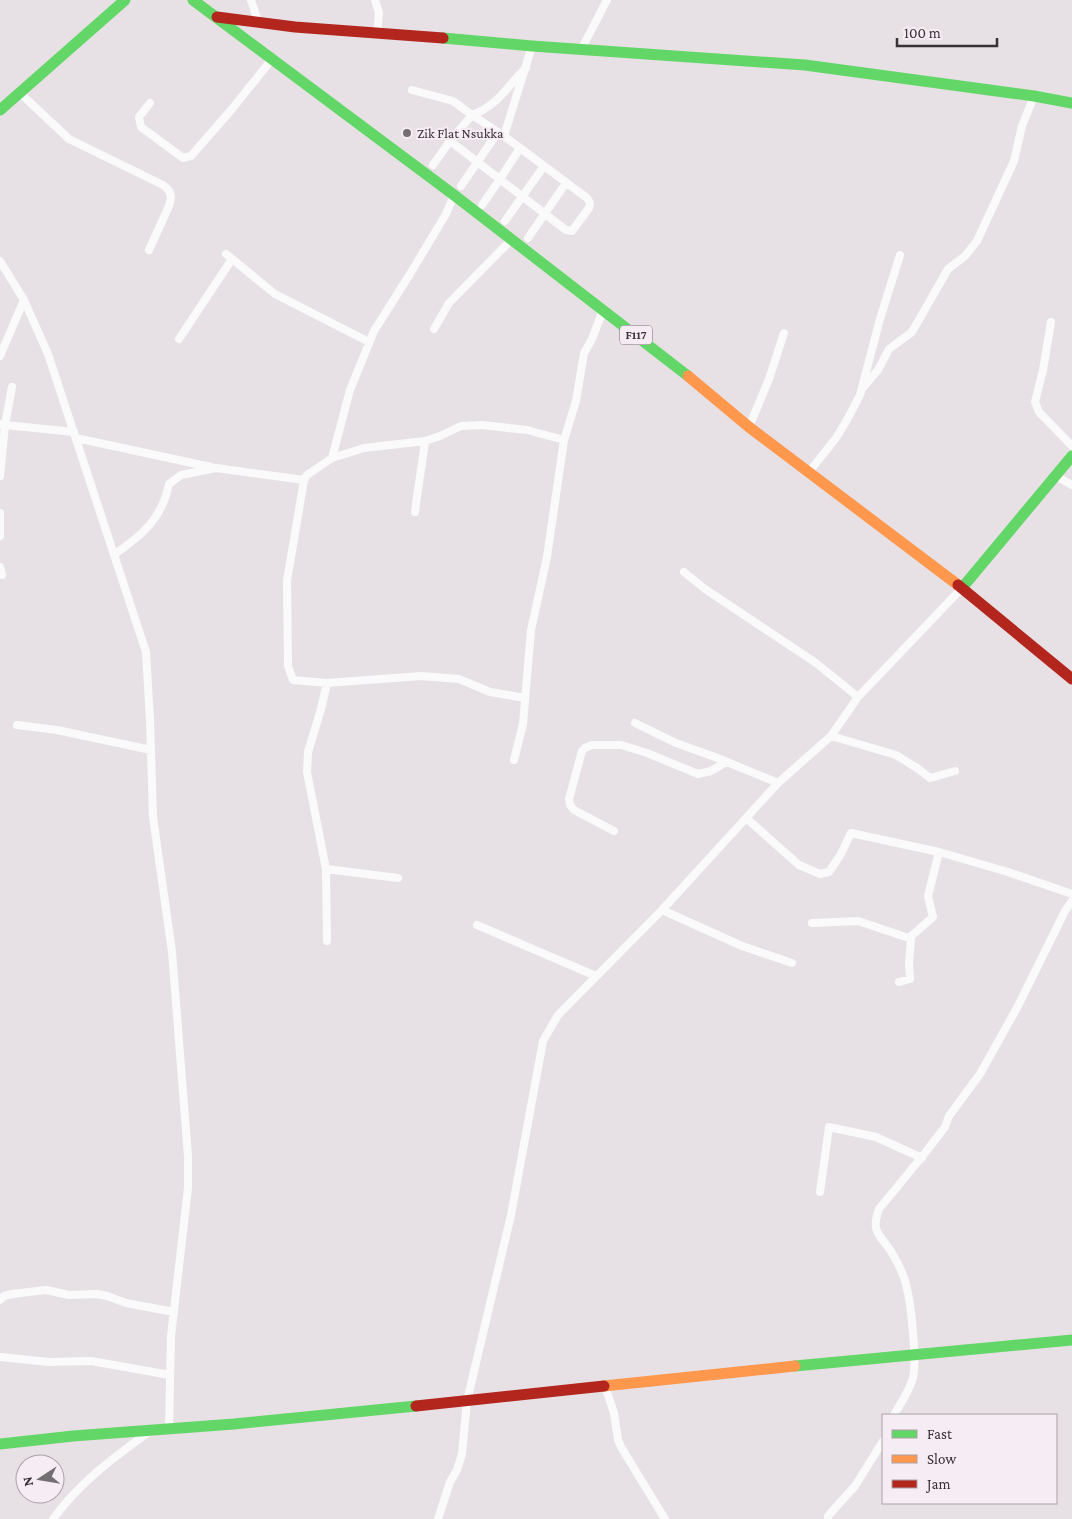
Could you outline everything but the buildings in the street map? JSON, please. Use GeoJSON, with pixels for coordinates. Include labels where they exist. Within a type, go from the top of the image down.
{"type":"FeatureCollection","features":[{"type":"Feature","properties":{"kind":"main road"},"geometry":{"type":"LineString","coordinates":[[0,110],[125,0]]}},
{"type":"Feature","properties":{"kind":"main road","name":"F117"},"geometry":{"type":"LineString","coordinates":[[193,0],[454,195],[672,363],[749,427],[962,588],[1072,679]]}},
{"type":"Feature","properties":{"kind":"main road"},"geometry":{"type":"LineString","coordinates":[[217,17],[258,24],[491,41],[581,50],[805,65],[1034,96],[1072,103]]}},
{"type":"Feature","properties":{"kind":"main road"},"geometry":{"type":"LineString","coordinates":[[962,588],[1072,456]]}},
{"type":"Feature","properties":{"kind":"main road"},"geometry":{"type":"LineString","coordinates":[[0,1444],[467,1401],[1072,1340]]}},
{"type":"Feature","properties":{"kind":"street"},"geometry":{"type":"LineString","coordinates":[[251,0],[258,24]]}},
{"type":"Feature","properties":{"kind":"street"},"geometry":{"type":"LineString","coordinates":[[375,0],[378,13],[377,33]]}},
{"type":"Feature","properties":{"kind":"street"},"geometry":{"type":"LineString","coordinates":[[581,50],[607,0]]}},
{"type":"Feature","properties":{"kind":"street"},"geometry":{"type":"LineString","coordinates":[[461,186],[501,134],[526,68],[532,46]]}},
{"type":"Feature","properties":{"kind":"street"},"geometry":{"type":"LineString","coordinates":[[150,103],[139,117],[141,127],[183,158],[191,156],[272,59]]}},
{"type":"Feature","properties":{"kind":"street"},"geometry":{"type":"LineString","coordinates":[[433,165],[472,115],[484,111],[498,101],[512,81],[526,68]]}},
{"type":"Feature","properties":{"kind":"street"},"geometry":{"type":"LineString","coordinates":[[412,90],[452,101],[501,134],[587,198],[590,203],[589,208],[572,231],[569,231],[450,142]]}},
{"type":"Feature","properties":{"kind":"street"},"geometry":{"type":"LineString","coordinates":[[20,93],[69,139],[170,190],[171,199],[169,206],[149,250]]}},
{"type":"Feature","properties":{"kind":"street"},"geometry":{"type":"LineString","coordinates":[[862,389],[878,370],[888,349],[912,332],[948,269],[965,256],[977,241],[1014,161],[1022,126],[1034,96]]}},
{"type":"Feature","properties":{"kind":"street"},"geometry":{"type":"LineString","coordinates":[[482,205],[520,148]]}},
{"type":"Feature","properties":{"kind":"street"},"geometry":{"type":"LineString","coordinates":[[505,221],[544,166]]}},
{"type":"Feature","properties":{"kind":"street"},"geometry":{"type":"LineString","coordinates":[[528,238],[566,183]]}},
{"type":"Feature","properties":{"kind":"street"},"geometry":{"type":"LineString","coordinates":[[332,458],[350,390],[369,342],[446,214],[454,195]]}},
{"type":"Feature","properties":{"kind":"street"},"geometry":{"type":"LineString","coordinates":[[434,329],[449,303],[511,240]]}},
{"type":"Feature","properties":{"kind":"street"},"geometry":{"type":"LineString","coordinates":[[809,472],[848,420],[862,389],[880,319],[900,255]]}},
{"type":"Feature","properties":{"kind":"street"},"geometry":{"type":"LineString","coordinates":[[179,339],[229,257],[275,294],[369,342]]}},
{"type":"Feature","properties":{"kind":"street"},"geometry":{"type":"LineString","coordinates":[[0,261],[24,300],[48,354],[146,652],[153,817],[172,952],[188,1156],[188,1188],[171,1336],[169,1428]]}},
{"type":"Feature","properties":{"kind":"street"},"geometry":{"type":"LineString","coordinates":[[0,356],[24,300]]}},
{"type":"Feature","properties":{"kind":"street"},"geometry":{"type":"LineString","coordinates":[[514,760],[523,724],[531,630],[547,557],[564,440],[576,401],[584,353],[592,339],[603,310]]}},
{"type":"Feature","properties":{"kind":"street"},"geometry":{"type":"LineString","coordinates":[[1051,322],[1034,402],[1039,412],[1072,446]]}},
{"type":"Feature","properties":{"kind":"street"},"geometry":{"type":"LineString","coordinates":[[749,427],[770,379],[784,333]]}},
{"type":"Feature","properties":{"kind":"street"},"geometry":{"type":"LineString","coordinates":[[0,476],[3,425],[12,387]]}},
{"type":"Feature","properties":{"kind":"street"},"geometry":{"type":"LineString","coordinates":[[3,425],[75,435],[216,468],[304,480]]}},
{"type":"Feature","properties":{"kind":"street"},"geometry":{"type":"LineString","coordinates":[[525,698],[490,692],[459,679],[421,676],[327,683],[293,680],[288,666],[287,581],[304,480],[307,475],[332,458],[364,448],[425,440],[440,436],[461,426],[482,425],[527,430],[564,440]]}},
{"type":"Feature","properties":{"kind":"street"},"geometry":{"type":"LineString","coordinates":[[415,512],[418,477],[422,465],[425,440]]}},
{"type":"Feature","properties":{"kind":"street"},"geometry":{"type":"LineString","coordinates":[[115,554],[139,537],[150,526],[167,496],[169,484],[181,475],[216,468]]}},
{"type":"Feature","properties":{"kind":"street"},"geometry":{"type":"LineString","coordinates":[[1056,476],[1072,485]]}},
{"type":"Feature","properties":{"kind":"street"},"geometry":{"type":"LineString","coordinates":[[0,514],[0,536]]}},
{"type":"Feature","properties":{"kind":"street"},"geometry":{"type":"LineString","coordinates":[[684,572],[734,609],[816,663],[858,696]]}},
{"type":"Feature","properties":{"kind":"street"},"geometry":{"type":"LineString","coordinates":[[438,1519],[450,1482],[457,1470],[462,1454],[467,1401],[511,1215],[542,1042],[558,1015],[662,910],[778,783],[831,736],[858,696],[962,588]]}},
{"type":"Feature","properties":{"kind":"street"},"geometry":{"type":"LineString","coordinates":[[327,683],[308,752],[307,772],[326,869],[327,941]]}},
{"type":"Feature","properties":{"kind":"street"},"geometry":{"type":"LineString","coordinates":[[635,723],[676,743],[778,783]]}},
{"type":"Feature","properties":{"kind":"street"},"geometry":{"type":"LineString","coordinates":[[17,725],[57,730],[151,750]]}},
{"type":"Feature","properties":{"kind":"street"},"geometry":{"type":"LineString","coordinates":[[831,736],[896,755],[930,778],[955,771]]}},
{"type":"Feature","properties":{"kind":"street"},"geometry":{"type":"LineString","coordinates":[[614,831],[574,810],[570,805],[569,799],[582,751],[585,748],[592,745],[621,745],[647,753],[698,774],[711,772],[726,762]]}},
{"type":"Feature","properties":{"kind":"street"},"geometry":{"type":"LineString","coordinates":[[746,818],[800,865],[820,874],[829,872],[841,854],[851,833],[939,852],[1008,872],[1072,894]]}},
{"type":"Feature","properties":{"kind":"street"},"geometry":{"type":"LineString","coordinates":[[909,938],[933,917],[928,896],[939,852]]}},
{"type":"Feature","properties":{"kind":"street"},"geometry":{"type":"LineString","coordinates":[[326,869],[398,878]]}},
{"type":"Feature","properties":{"kind":"street"},"geometry":{"type":"LineString","coordinates":[[895,1414],[912,1381],[915,1368],[914,1355],[907,1288],[892,1253],[878,1236],[876,1218],[880,1208],[922,1158],[980,1074],[1018,1006],[1065,911],[1072,902]]}},
{"type":"Feature","properties":{"kind":"street"},"geometry":{"type":"LineString","coordinates":[[662,910],[742,946],[792,963]]}},
{"type":"Feature","properties":{"kind":"street"},"geometry":{"type":"LineString","coordinates":[[812,923],[858,922],[909,938]]}},
{"type":"Feature","properties":{"kind":"street"},"geometry":{"type":"LineString","coordinates":[[477,925],[596,976]]}},
{"type":"Feature","properties":{"kind":"street"},"geometry":{"type":"LineString","coordinates":[[899,982],[910,979],[909,938]]}},
{"type":"Feature","properties":{"kind":"street"},"geometry":{"type":"LineString","coordinates":[[820,1192],[829,1127],[876,1137],[922,1158]]}},
{"type":"Feature","properties":{"kind":"street"},"geometry":{"type":"LineString","coordinates":[[0,1300],[4,1296],[12,1294],[46,1290],[69,1295],[97,1294],[126,1303],[174,1312]]}},
{"type":"Feature","properties":{"kind":"street"},"geometry":{"type":"LineString","coordinates":[[0,1357],[49,1362],[91,1361],[170,1375]]}},
{"type":"Feature","properties":{"kind":"street"},"geometry":{"type":"LineString","coordinates":[[605,1386],[614,1413],[618,1440],[621,1447],[665,1519]]}},
{"type":"Feature","properties":{"kind":"street"},"geometry":{"type":"LineString","coordinates":[[53,1519],[109,1460],[152,1430]]}},
{"type":"Feature","properties":{"kind":"street"},"geometry":{"type":"LineString","coordinates":[[828,1519],[828,1516],[855,1486],[882,1443]]}},
{"type":"Feature","properties":{"kind":"traffic: fast"},"geometry":{"type":"LineString","coordinates":[[0,110],[125,0]]}},
{"type":"Feature","properties":{"kind":"traffic: fast"},"geometry":{"type":"LineString","coordinates":[[193,0],[454,195],[688,376]]}},
{"type":"Feature","properties":{"kind":"traffic: fast"},"geometry":{"type":"LineString","coordinates":[[443,38],[805,65],[1034,96],[1072,103]]}},
{"type":"Feature","properties":{"kind":"traffic: fast"},"geometry":{"type":"LineString","coordinates":[[962,588],[1072,456]]}},
{"type":"Feature","properties":{"kind":"traffic: fast"},"geometry":{"type":"LineString","coordinates":[[795,1366],[1072,1340]]}},
{"type":"Feature","properties":{"kind":"traffic: fast"},"geometry":{"type":"LineString","coordinates":[[0,1444],[416,1406]]}},
{"type":"Feature","properties":{"kind":"traffic: slow"},"geometry":{"type":"LineString","coordinates":[[688,376],[749,427],[958,585]]}},
{"type":"Feature","properties":{"kind":"traffic: slow"},"geometry":{"type":"LineString","coordinates":[[604,1386],[795,1366]]}},
{"type":"Feature","properties":{"kind":"traffic: jam"},"geometry":{"type":"LineString","coordinates":[[217,17],[295,27],[443,38]]}},
{"type":"Feature","properties":{"kind":"traffic: jam"},"geometry":{"type":"LineString","coordinates":[[958,585],[1072,679]]}},
{"type":"Feature","properties":{"kind":"traffic: jam"},"geometry":{"type":"LineString","coordinates":[[416,1406],[604,1386]]}},
{"type":"Feature","properties":{"kind":"place","name":"Zik Flat Nsukka"},"geometry":{"type":"Point","coordinates":[407,133]}}]}
